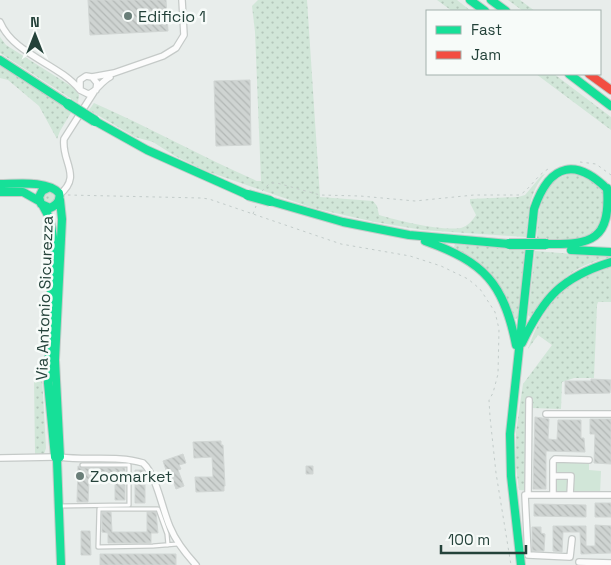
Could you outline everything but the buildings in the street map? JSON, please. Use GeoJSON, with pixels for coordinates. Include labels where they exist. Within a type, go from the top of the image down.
{"type":"FeatureCollection","features":[{"type":"Feature","properties":{"kind":"main road"},"geometry":{"type":"LineString","coordinates":[[470,0],[484,10]]}},
{"type":"Feature","properties":{"kind":"main road"},"geometry":{"type":"LineString","coordinates":[[491,0],[505,10]]}},
{"type":"Feature","properties":{"kind":"main road"},"geometry":{"type":"LineString","coordinates":[[2,61],[95,121],[189,170],[248,195],[344,222],[409,235],[606,252]]}},
{"type":"Feature","properties":{"kind":"main road"},"geometry":{"type":"LineString","coordinates":[[569,75],[611,106]]}},
{"type":"Feature","properties":{"kind":"main road"},"geometry":{"type":"LineString","coordinates":[[590,75],[611,90]]}},
{"type":"Feature","properties":{"kind":"main road"},"geometry":{"type":"LineString","coordinates":[[521,565],[510,456],[512,415],[532,217],[535,202],[542,187],[552,176],[560,172],[576,169],[592,174],[609,191],[610,212],[607,223],[600,233],[590,240],[575,245],[546,246]]}},
{"type":"Feature","properties":{"kind":"main road","name":"Via Antonio Sicurezza"},"geometry":{"type":"LineString","coordinates":[[0,184],[40,184],[48,188],[54,188],[60,197],[62,218],[55,367],[57,458]]}},
{"type":"Feature","properties":{"kind":"main road","name":"Via Antonio Sicurezza"},"geometry":{"type":"LineString","coordinates":[[48,188],[40,194],[41,204],[50,219],[53,236],[48,382],[57,458]]}},
{"type":"Feature","properties":{"kind":"main road","name":"Via Antonio Sicurezza"},"geometry":{"type":"LineString","coordinates":[[0,192],[23,192],[41,204],[53,208],[60,197]]}},
{"type":"Feature","properties":{"kind":"main road"},"geometry":{"type":"LineString","coordinates":[[409,235],[462,256],[486,275],[503,299],[511,321],[518,353]]}},
{"type":"Feature","properties":{"kind":"main road"},"geometry":{"type":"LineString","coordinates":[[518,353],[534,318],[545,301],[557,288],[580,272],[611,262]]}},
{"type":"Feature","properties":{"kind":"main road"},"geometry":{"type":"LineString","coordinates":[[57,458],[61,565]]}},
{"type":"Feature","properties":{"kind":"street"},"geometry":{"type":"LineString","coordinates":[[64,75],[76,78],[114,73],[163,56],[176,48],[184,34],[182,0]]}},
{"type":"Feature","properties":{"kind":"street"},"geometry":{"type":"LineString","coordinates":[[0,22],[8,38],[64,75],[81,91],[88,94],[95,91]]}},
{"type":"Feature","properties":{"kind":"street"},"geometry":{"type":"LineString","coordinates":[[60,197],[68,187],[71,177],[63,148],[64,139],[100,83],[114,73]]}},
{"type":"Feature","properties":{"kind":"street"},"geometry":{"type":"LineString","coordinates":[[83,108],[78,83],[84,77]]}},
{"type":"Feature","properties":{"kind":"street"},"geometry":{"type":"LineString","coordinates":[[92,77],[97,83],[95,91]]}},
{"type":"Feature","properties":{"kind":"street"},"geometry":{"type":"LineString","coordinates":[[529,400],[528,495],[525,495],[528,555],[570,557],[572,539]]}},
{"type":"Feature","properties":{"kind":"street"},"geometry":{"type":"LineString","coordinates":[[546,414],[611,414]]}},
{"type":"Feature","properties":{"kind":"street"},"geometry":{"type":"LineString","coordinates":[[0,458],[121,459],[143,463],[150,470],[177,544],[196,565]]}},
{"type":"Feature","properties":{"kind":"street"},"geometry":{"type":"LineString","coordinates":[[553,495],[553,461],[555,459],[589,460]]}},
{"type":"Feature","properties":{"kind":"street"},"geometry":{"type":"LineString","coordinates":[[553,476],[570,476],[570,495]]}},
{"type":"Feature","properties":{"kind":"street"},"geometry":{"type":"LineString","coordinates":[[528,495],[611,495]]}},
{"type":"Feature","properties":{"kind":"street"},"geometry":{"type":"LineString","coordinates":[[579,562],[611,562]]}},
{"type":"Feature","properties":{"kind":"lane"},"geometry":{"type":"LineString","coordinates":[[59,506],[129,505],[129,465],[82,465]]}},
{"type":"Feature","properties":{"kind":"lane"},"geometry":{"type":"LineString","coordinates":[[168,544],[167,534],[158,509],[99,509],[98,548],[177,544]]}},
{"type":"Feature","properties":{"kind":"path"},"geometry":{"type":"LineString","coordinates":[[578,162],[596,164],[611,175]]}},
{"type":"Feature","properties":{"kind":"path"},"geometry":{"type":"LineString","coordinates":[[262,191],[270,183],[277,183],[320,195],[360,196],[415,201],[474,195],[519,195],[524,193],[538,175],[553,167]]}},
{"type":"Feature","properties":{"kind":"path"},"geometry":{"type":"LineString","coordinates":[[60,197],[201,198],[341,244],[410,256],[442,266],[468,279],[480,289],[495,312],[500,329],[498,374],[490,400],[490,417],[496,474],[511,565]]}},
{"type":"Feature","properties":{"kind":"path"},"geometry":{"type":"LineString","coordinates":[[253,214],[256,206]]}},
{"type":"Feature","properties":{"kind":"green space"},"geometry":{"type":"Polygon","coordinates":[[[258,0],[307,0],[320,197],[373,201],[377,206],[379,215],[408,223],[453,229],[466,226],[476,215],[470,199],[525,195],[545,174],[532,196],[526,237],[423,230],[375,222],[313,208],[206,171],[175,156],[153,142],[135,137],[89,110],[94,103],[236,172],[261,181],[255,32],[252,6],[258,0]]]}},
{"type":"Feature","properties":{"kind":"green space"},"geometry":{"type":"Polygon","coordinates":[[[437,0],[457,0],[470,10],[451,10],[437,0]]]}},
{"type":"Feature","properties":{"kind":"green space"},"geometry":{"type":"Polygon","coordinates":[[[508,0],[520,0],[534,10],[522,10],[508,0]]]}},
{"type":"Feature","properties":{"kind":"green space"},"geometry":{"type":"Polygon","coordinates":[[[0,37],[6,45],[74,88],[79,95],[78,103],[0,53],[0,37]]]}},
{"type":"Feature","properties":{"kind":"green space"},"geometry":{"type":"Polygon","coordinates":[[[0,64],[72,111],[57,139],[39,106],[8,80],[0,78],[0,64]]]}},
{"type":"Feature","properties":{"kind":"green space"},"geometry":{"type":"Polygon","coordinates":[[[537,75],[555,75],[611,117],[611,130],[537,75]]]}},
{"type":"Feature","properties":{"kind":"green space"},"geometry":{"type":"Polygon","coordinates":[[[574,173],[598,182],[608,201],[599,227],[594,233],[579,239],[537,238],[540,207],[547,189],[562,177],[574,173]]]}},
{"type":"Feature","properties":{"kind":"green space"},"geometry":{"type":"Polygon","coordinates":[[[49,191],[54,193],[56,198],[54,203],[49,205],[44,203],[42,198],[44,193],[49,191]]]}},
{"type":"Feature","properties":{"kind":"green space"},"geometry":{"type":"Polygon","coordinates":[[[455,244],[525,250],[517,319],[515,319],[470,257],[454,247],[455,244]]]}},
{"type":"Feature","properties":{"kind":"green space"},"geometry":{"type":"Polygon","coordinates":[[[535,251],[611,257],[584,266],[564,278],[530,317],[528,315],[535,251]]]}},
{"type":"Feature","properties":{"kind":"green space"},"geometry":{"type":"Polygon","coordinates":[[[611,267],[611,302],[598,302],[597,305],[594,378],[574,378],[562,382],[561,409],[531,408],[530,491],[519,490],[516,466],[516,432],[523,384],[552,345],[538,335],[528,349],[534,333],[541,319],[558,296],[581,279],[611,267]]]}},
{"type":"Feature","properties":{"kind":"green space"},"geometry":{"type":"Polygon","coordinates":[[[42,377],[46,448],[44,454],[35,454],[34,378],[42,377]]]}},
{"type":"Feature","properties":{"kind":"green space"},"geometry":{"type":"Polygon","coordinates":[[[555,459],[589,460],[589,470],[601,471],[600,495],[553,495],[555,459]]]}},
{"type":"Feature","properties":{"kind":"traffic: fast"},"geometry":{"type":"LineString","coordinates":[[470,0],[484,10]]}},
{"type":"Feature","properties":{"kind":"traffic: fast"},"geometry":{"type":"LineString","coordinates":[[491,0],[505,10]]}},
{"type":"Feature","properties":{"kind":"traffic: fast"},"geometry":{"type":"LineString","coordinates":[[0,60],[68,104]]}},
{"type":"Feature","properties":{"kind":"traffic: fast"},"geometry":{"type":"LineString","coordinates":[[570,75],[611,106]]}},
{"type":"Feature","properties":{"kind":"traffic: fast"},"geometry":{"type":"LineString","coordinates":[[68,104],[95,121]]}},
{"type":"Feature","properties":{"kind":"traffic: fast"},"geometry":{"type":"LineString","coordinates":[[95,121],[147,150],[248,195]]}},
{"type":"Feature","properties":{"kind":"traffic: fast"},"geometry":{"type":"LineString","coordinates":[[521,565],[511,476],[510,434],[534,209],[548,182],[556,174],[566,170],[576,170],[587,174],[599,181],[611,193]]}},
{"type":"Feature","properties":{"kind":"traffic: fast"},"geometry":{"type":"LineString","coordinates":[[0,184],[39,184],[54,189],[59,193],[59,200],[50,208],[41,204],[39,197],[42,191],[48,188]]}},
{"type":"Feature","properties":{"kind":"traffic: fast"},"geometry":{"type":"LineString","coordinates":[[546,244],[576,243],[595,236],[602,229],[606,219],[607,188]]}},
{"type":"Feature","properties":{"kind":"traffic: fast"},"geometry":{"type":"LineString","coordinates":[[0,192],[23,192],[39,201]]}},
{"type":"Feature","properties":{"kind":"traffic: fast"},"geometry":{"type":"LineString","coordinates":[[248,195],[270,201]]}},
{"type":"Feature","properties":{"kind":"traffic: fast"},"geometry":{"type":"LineString","coordinates":[[57,460],[60,457],[55,360],[62,219],[60,200]]}},
{"type":"Feature","properties":{"kind":"traffic: fast"},"geometry":{"type":"LineString","coordinates":[[270,201],[343,222],[409,235],[509,244]]}},
{"type":"Feature","properties":{"kind":"traffic: fast"},"geometry":{"type":"LineString","coordinates":[[43,206],[50,219],[53,237],[48,383],[55,457],[57,460]]}},
{"type":"Feature","properties":{"kind":"traffic: fast"},"geometry":{"type":"LineString","coordinates":[[425,241],[462,257],[477,267],[488,278],[505,306],[516,345]]}},
{"type":"Feature","properties":{"kind":"traffic: fast"},"geometry":{"type":"LineString","coordinates":[[509,244],[546,244]]}},
{"type":"Feature","properties":{"kind":"traffic: fast"},"geometry":{"type":"LineString","coordinates":[[571,250],[611,252]]}},
{"type":"Feature","properties":{"kind":"traffic: fast"},"geometry":{"type":"LineString","coordinates":[[522,343],[538,313],[556,291],[580,275],[611,262]]}},
{"type":"Feature","properties":{"kind":"traffic: fast"},"geometry":{"type":"LineString","coordinates":[[57,460],[61,565]]}},
{"type":"Feature","properties":{"kind":"traffic: jam"},"geometry":{"type":"LineString","coordinates":[[590,75],[611,90]]}},
{"type":"Feature","properties":{"kind":"place","name":"Edificio 1"},"geometry":{"type":"Point","coordinates":[128,16]}},
{"type":"Feature","properties":{"kind":"place","name":"Zoomarket"},"geometry":{"type":"Point","coordinates":[80,476]}}]}
